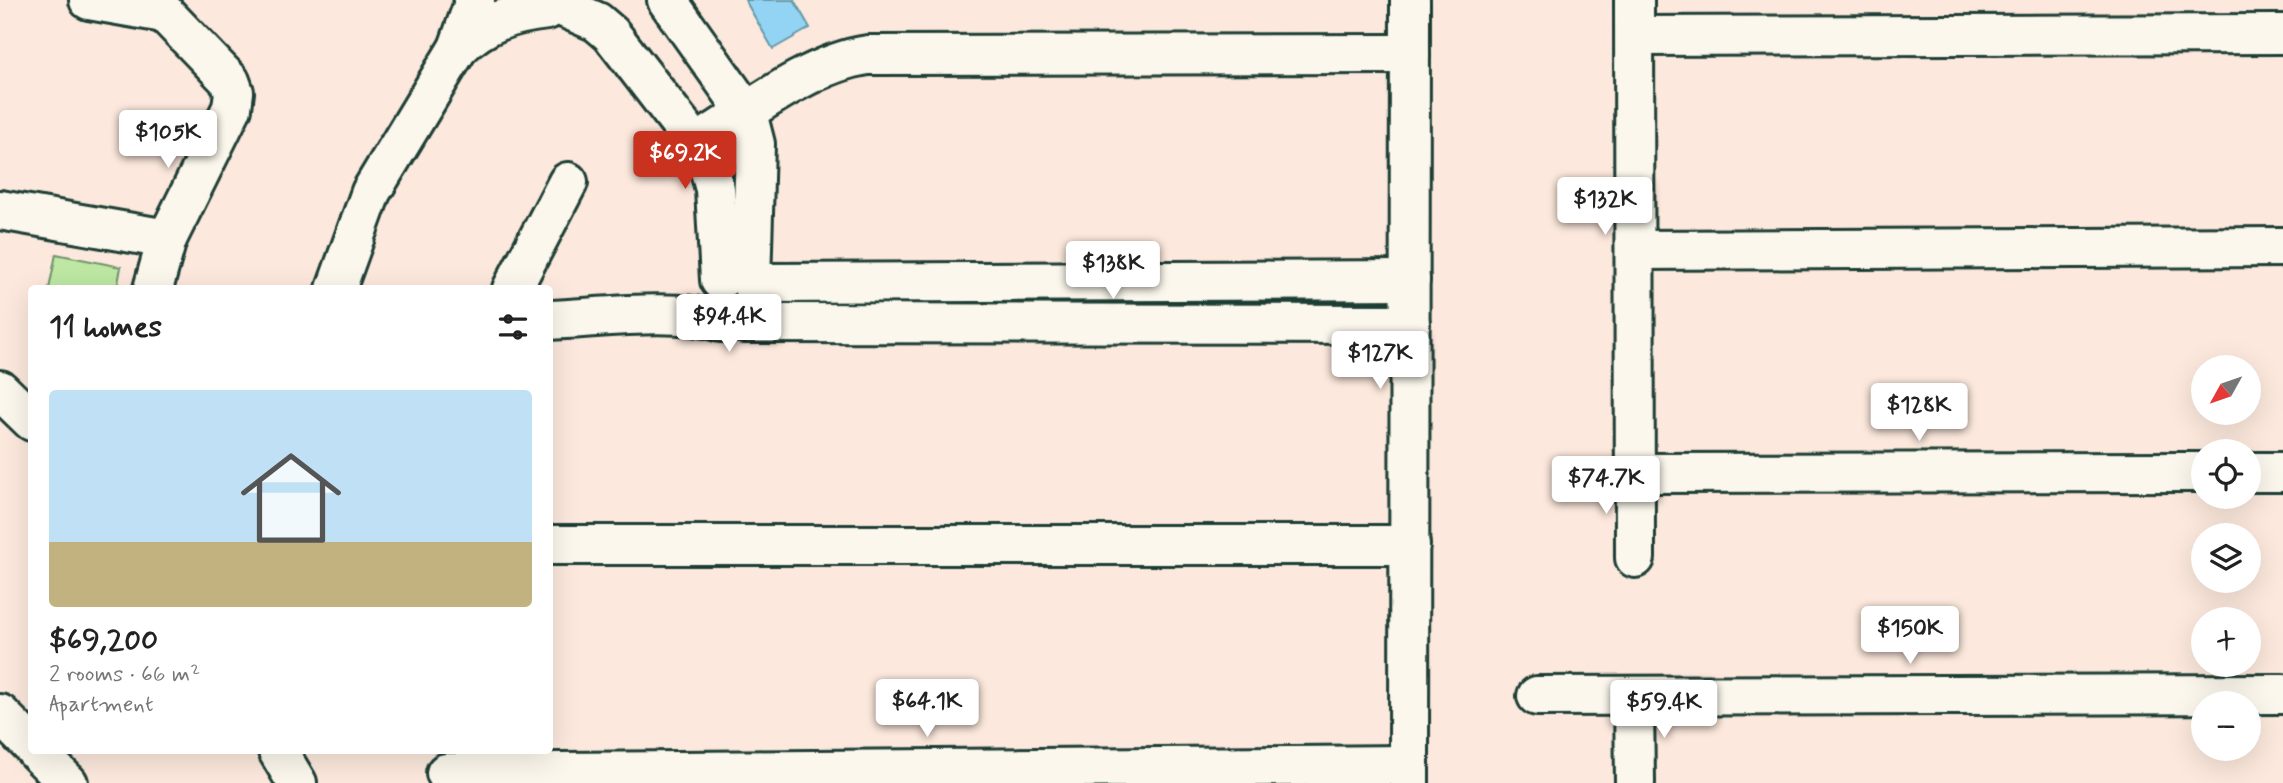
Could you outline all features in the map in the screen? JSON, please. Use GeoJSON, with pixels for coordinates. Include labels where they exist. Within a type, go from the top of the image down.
{"type":"FeatureCollection","features":[{"type":"Feature","properties":{"kind":"street"},"geometry":{"type":"LineString","coordinates":[[89,0],[158,6],[221,70],[234,92],[232,108],[167,239],[154,285]]}},
{"type":"Feature","properties":{"kind":"street"},"geometry":{"type":"LineString","coordinates":[[337,285],[371,192],[458,48],[475,0]]}},
{"type":"Feature","properties":{"kind":"street"},"geometry":{"type":"LineString","coordinates":[[667,0],[747,113],[755,144],[755,171],[735,284]]}},
{"type":"Feature","properties":{"kind":"street"},"geometry":{"type":"LineString","coordinates":[[445,769],[1409,774],[1410,0]]}},
{"type":"Feature","properties":{"kind":"street"},"geometry":{"type":"LineString","coordinates":[[458,48],[470,36],[497,20],[556,5],[597,22],[611,34],[705,158],[735,284],[758,305],[733,323]]}},
{"type":"Feature","properties":{"kind":"street"},"geometry":{"type":"LineString","coordinates":[[1636,558],[1634,18],[2283,34]]}},
{"type":"Feature","properties":{"kind":"street"},"geometry":{"type":"LineString","coordinates":[[705,158],[747,113],[820,69],[845,58],[868,55],[1410,54]]}},
{"type":"Feature","properties":{"kind":"street"},"geometry":{"type":"LineString","coordinates":[[705,158],[755,171]]}},
{"type":"Feature","properties":{"kind":"street"},"geometry":{"type":"LineString","coordinates":[[514,285],[568,182]]}},
{"type":"Feature","properties":{"kind":"street"},"geometry":{"type":"LineString","coordinates":[[0,210],[167,239]]}},
{"type":"Feature","properties":{"kind":"street"},"geometry":{"type":"LineString","coordinates":[[1635,250],[2283,247]]}},
{"type":"Feature","properties":{"kind":"street"},"geometry":{"type":"LineString","coordinates":[[679,315],[735,284],[1410,280]]}},
{"type":"Feature","properties":{"kind":"street"},"geometry":{"type":"LineString","coordinates":[[1083,282],[1084,323]]}},
{"type":"Feature","properties":{"kind":"street"},"geometry":{"type":"LineString","coordinates":[[553,320],[679,315],[702,316],[733,323],[1410,324]]}},
{"type":"Feature","properties":{"kind":"street"},"geometry":{"type":"LineString","coordinates":[[0,390],[28,417]]}},
{"type":"Feature","properties":{"kind":"street"},"geometry":{"type":"LineString","coordinates":[[1635,473],[2191,472]]}},
{"type":"Feature","properties":{"kind":"street"},"geometry":{"type":"LineString","coordinates":[[2261,472],[2283,472]]}},
{"type":"Feature","properties":{"kind":"street"},"geometry":{"type":"LineString","coordinates":[[553,545],[1410,545]]}},
{"type":"Feature","properties":{"kind":"street"},"geometry":{"type":"LineString","coordinates":[[1537,696],[1634,698],[2283,694]]}},
{"type":"Feature","properties":{"kind":"street"},"geometry":{"type":"LineString","coordinates":[[1634,698],[1635,783]]}},
{"type":"Feature","properties":{"kind":"street"},"geometry":{"type":"LineString","coordinates":[[0,714],[28,742]]}},
{"type":"Feature","properties":{"kind":"street"},"geometry":{"type":"LineString","coordinates":[[39,754],[68,783]]}},
{"type":"Feature","properties":{"kind":"street"},"geometry":{"type":"LineString","coordinates":[[278,754],[280,783]]}},
{"type":"Feature","properties":{"kind":"street"},"geometry":{"type":"LineString","coordinates":[[280,754],[298,783]]}},
{"type":"Feature","properties":{"kind":"green space"},"geometry":{"type":"Polygon","coordinates":[[[56,254],[121,267],[118,285],[50,285],[56,254]]]}},
{"type":"Feature","properties":{"kind":"water"},"geometry":{"type":"Polygon","coordinates":[[[745,0],[794,0],[810,28],[773,49],[745,0]]]}}]}
